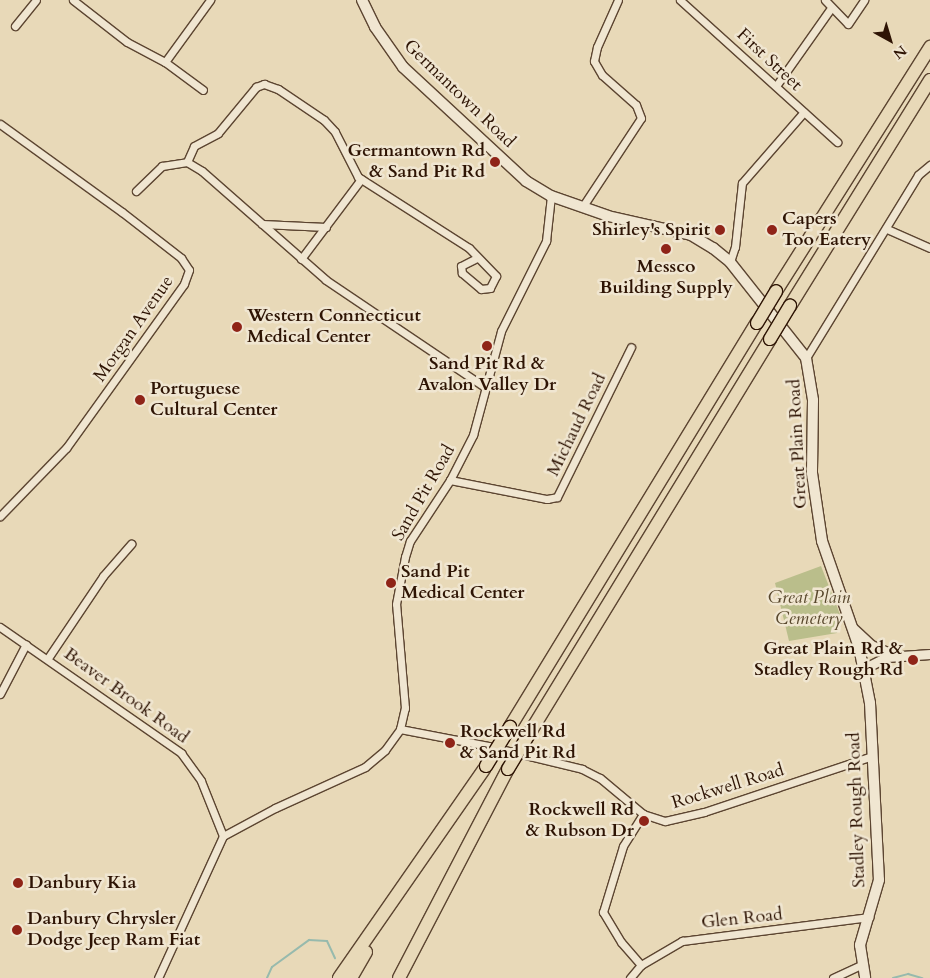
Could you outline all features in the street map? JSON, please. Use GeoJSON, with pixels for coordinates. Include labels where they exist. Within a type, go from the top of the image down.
{"type":"FeatureCollection","features":[{"type":"Feature","properties":{"kind":"highway"},"geometry":{"type":"LineString","coordinates":[[351,978],[431,858],[776,291],[930,47]]}},
{"type":"Feature","properties":{"kind":"highway"},"geometry":{"type":"LineString","coordinates":[[400,978],[508,769],[930,80]]}},
{"type":"Feature","properties":{"kind":"highway"},"geometry":{"type":"LineString","coordinates":[[339,978],[485,767]]}},
{"type":"Feature","properties":{"kind":"main road","name":"Germantown Road"},"geometry":{"type":"LineString","coordinates":[[362,0],[389,50],[413,78],[518,174],[551,196]]}},
{"type":"Feature","properties":{"kind":"main road","name":"Great Plain Road"},"geometry":{"type":"LineString","coordinates":[[551,196],[691,235],[730,262],[806,358],[813,400],[812,473],[822,541],[828,565],[853,628],[865,668]]}},
{"type":"Feature","properties":{"kind":"main road","name":"Stadley Rough Road"},"geometry":{"type":"LineString","coordinates":[[865,668],[879,880],[860,945],[861,965],[865,978]]}},
{"type":"Feature","properties":{"kind":"street"},"geometry":{"type":"LineString","coordinates":[[15,26],[36,0]]}},
{"type":"Feature","properties":{"kind":"street"},"geometry":{"type":"LineString","coordinates":[[73,0],[127,42],[166,62],[203,90]]}},
{"type":"Feature","properties":{"kind":"street"},"geometry":{"type":"LineString","coordinates":[[166,62],[210,0]]}},
{"type":"Feature","properties":{"kind":"street"},"geometry":{"type":"LineString","coordinates":[[583,206],[641,118],[636,105],[602,75],[594,61],[597,47],[618,0]]}},
{"type":"Feature","properties":{"kind":"street","name":"First Street"},"geometry":{"type":"LineString","coordinates":[[680,0],[837,142]]}},
{"type":"Feature","properties":{"kind":"street"},"geometry":{"type":"LineString","coordinates":[[824,0],[848,24],[864,0]]}},
{"type":"Feature","properties":{"kind":"street"},"geometry":{"type":"LineString","coordinates":[[776,86],[831,8]]}},
{"type":"Feature","properties":{"kind":"street"},"geometry":{"type":"LineString","coordinates":[[187,162],[194,146],[218,133],[256,87],[264,84],[278,89],[324,120],[335,132],[342,151],[360,179],[469,248],[496,276],[490,288],[481,288],[462,273],[462,266],[477,258]]}},
{"type":"Feature","properties":{"kind":"street"},"geometry":{"type":"LineString","coordinates":[[730,262],[737,238],[742,183],[804,112]]}},
{"type":"Feature","properties":{"kind":"street","name":"Morgan Avenue"},"geometry":{"type":"LineString","coordinates":[[0,124],[122,212],[181,258],[190,270],[184,284],[66,448],[0,516]]}},
{"type":"Feature","properties":{"kind":"street"},"geometry":{"type":"LineString","coordinates":[[136,191],[162,166],[187,162],[351,298],[486,388]]}},
{"type":"Feature","properties":{"kind":"street"},"geometry":{"type":"LineString","coordinates":[[806,358],[887,229],[918,175],[929,165]]}},
{"type":"Feature","properties":{"kind":"street"},"geometry":{"type":"LineString","coordinates":[[302,258],[360,179]]}},
{"type":"Feature","properties":{"kind":"street","name":"Sand Pit Road"},"geometry":{"type":"LineString","coordinates":[[224,836],[275,808],[364,768],[385,750],[400,729],[405,708],[396,630],[399,583],[410,542],[450,480],[473,435],[501,332],[546,241],[551,196]]}},
{"type":"Feature","properties":{"kind":"street"},"geometry":{"type":"LineString","coordinates":[[262,224],[326,227]]}},
{"type":"Feature","properties":{"kind":"street"},"geometry":{"type":"LineString","coordinates":[[887,229],[930,248]]}},
{"type":"Feature","properties":{"kind":"street","name":"Michaud Road"},"geometry":{"type":"LineString","coordinates":[[450,480],[547,499],[557,496],[631,347]]}},
{"type":"Feature","properties":{"kind":"street"},"geometry":{"type":"LineString","coordinates":[[48,658],[104,576],[131,544]]}},
{"type":"Feature","properties":{"kind":"street","name":"Beaver Brook Road"},"geometry":{"type":"LineString","coordinates":[[0,627],[48,658],[181,752],[201,781],[224,836]]}},
{"type":"Feature","properties":{"kind":"street","name":"Great Plain Road"},"geometry":{"type":"LineString","coordinates":[[853,628],[871,645],[897,656]]}},
{"type":"Feature","properties":{"kind":"street"},"geometry":{"type":"LineString","coordinates":[[0,694],[26,644]]}},
{"type":"Feature","properties":{"kind":"street","name":"Great Plain Road"},"geometry":{"type":"LineString","coordinates":[[865,668],[871,662],[897,656],[930,654]]}},
{"type":"Feature","properties":{"kind":"street","name":"Rockwell Road"},"geometry":{"type":"LineString","coordinates":[[400,729],[480,744],[582,769],[600,778],[643,814],[656,820],[677,820],[872,756]]}},
{"type":"Feature","properties":{"kind":"street"},"geometry":{"type":"LineString","coordinates":[[641,965],[621,942],[603,912],[623,846],[643,814]]}},
{"type":"Feature","properties":{"kind":"street"},"geometry":{"type":"LineString","coordinates":[[158,978],[224,836]]}},
{"type":"Feature","properties":{"kind":"street","name":"Glen Road"},"geometry":{"type":"LineString","coordinates":[[630,978],[641,965],[682,941],[869,917]]}},
{"type":"Feature","properties":{"kind":"street"},"geometry":{"type":"LineString","coordinates":[[833,978],[861,965]]}},
{"type":"Feature","properties":{"kind":"green space","name":"Great Plain Cemetery"},"geometry":{"type":"Polygon","coordinates":[[[821,566],[841,617],[837,633],[789,641],[775,583],[821,566]]]}},
{"type":"Feature","properties":{"kind":"waterway"},"geometry":{"type":"LineString","coordinates":[[267,978],[272,967],[309,940],[327,941],[335,958]]}},
{"type":"Feature","properties":{"kind":"waterway"},"geometry":{"type":"LineString","coordinates":[[893,978],[908,974],[922,978]]}},
{"type":"Feature","properties":{"kind":"place","name":"Germantown Rd & Sand Pit Rd"},"geometry":{"type":"Point","coordinates":[495,162]}},
{"type":"Feature","properties":{"kind":"place","name":"Shirley's Spirit"},"geometry":{"type":"Point","coordinates":[720,230]}},
{"type":"Feature","properties":{"kind":"place","name":"Capers Too Eatery"},"geometry":{"type":"Point","coordinates":[772,230]}},
{"type":"Feature","properties":{"kind":"place","name":"Messco Building Supply"},"geometry":{"type":"Point","coordinates":[666,249]}},
{"type":"Feature","properties":{"kind":"place","name":"Western Connecticut Medical Center"},"geometry":{"type":"Point","coordinates":[237,327]}},
{"type":"Feature","properties":{"kind":"place","name":"Sand Pit Rd & Avalon Valley Dr"},"geometry":{"type":"Point","coordinates":[487,346]}},
{"type":"Feature","properties":{"kind":"place","name":"Portuguese Cultural Center"},"geometry":{"type":"Point","coordinates":[140,400]}},
{"type":"Feature","properties":{"kind":"place","name":"Sand Pit Medical Center"},"geometry":{"type":"Point","coordinates":[391,583]}},
{"type":"Feature","properties":{"kind":"place","name":"Great Plain Rd & Stadley Rough Rd"},"geometry":{"type":"Point","coordinates":[913,660]}},
{"type":"Feature","properties":{"kind":"place","name":"Rockwell Rd & Sand Pit Rd"},"geometry":{"type":"Point","coordinates":[450,743]}},
{"type":"Feature","properties":{"kind":"place","name":"Rockwell Rd & Rubson Dr"},"geometry":{"type":"Point","coordinates":[644,821]}},
{"type":"Feature","properties":{"kind":"place","name":"Danbury Kia"},"geometry":{"type":"Point","coordinates":[18,883]}},
{"type":"Feature","properties":{"kind":"place","name":"Danbury Chrysler Dodge Jeep Ram Fiat"},"geometry":{"type":"Point","coordinates":[17,930]}}]}
